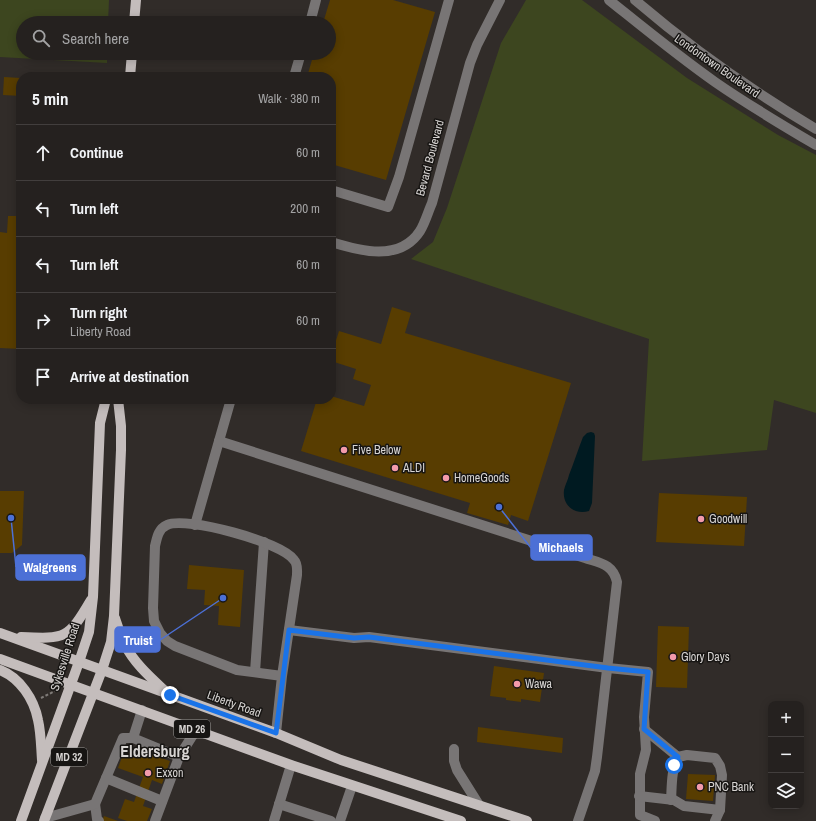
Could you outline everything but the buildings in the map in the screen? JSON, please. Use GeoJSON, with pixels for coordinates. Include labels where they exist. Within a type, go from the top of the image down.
{"type":"FeatureCollection","features":[{"type":"Feature","properties":{"kind":"main road"},"geometry":{"type":"LineString","coordinates":[[135,16],[136,0]]}},
{"type":"Feature","properties":{"kind":"main road"},"geometry":{"type":"LineString","coordinates":[[130,72],[131,60]]}},
{"type":"Feature","properties":{"kind":"main road","name":"Sykesville Road"},"geometry":{"type":"LineString","coordinates":[[21,821],[89,632],[93,597],[100,423],[105,404]]}},
{"type":"Feature","properties":{"kind":"main road","name":"MD 32"},"geometry":{"type":"LineString","coordinates":[[45,820],[102,670],[110,642],[114,616],[121,450],[121,426],[119,404]]}},
{"type":"Feature","properties":{"kind":"main road"},"geometry":{"type":"LineString","coordinates":[[11,637],[44,638],[58,637],[67,634],[76,624],[93,597]]}},
{"type":"Feature","properties":{"kind":"main road"},"geometry":{"type":"LineString","coordinates":[[114,616],[125,644],[133,658],[143,670],[170,695]]}},
{"type":"Feature","properties":{"kind":"main road","name":"Liberty Road"},"geometry":{"type":"LineString","coordinates":[[0,633],[276,733],[341,760],[527,821]]}},
{"type":"Feature","properties":{"kind":"main road","name":"MD 26"},"geometry":{"type":"LineString","coordinates":[[0,658],[291,765],[461,821]]}},
{"type":"Feature","properties":{"kind":"main road"},"geometry":{"type":"LineString","coordinates":[[0,670],[7,673],[19,682],[32,703],[38,720],[42,764]]}},
{"type":"Feature","properties":{"kind":"street"},"geometry":{"type":"LineString","coordinates":[[312,16],[316,0]]}},
{"type":"Feature","properties":{"kind":"street"},"geometry":{"type":"LineString","coordinates":[[336,191],[388,207],[399,177],[449,0]]}},
{"type":"Feature","properties":{"kind":"street","name":"Bevard Boulevard"},"geometry":{"type":"LineString","coordinates":[[336,243],[363,251],[378,253],[392,251],[402,247],[411,242],[419,232],[432,202],[470,63],[484,29],[500,0]]}},
{"type":"Feature","properties":{"kind":"street","name":"Londontown Boulevard"},"geometry":{"type":"LineString","coordinates":[[609,0],[670,49],[715,82],[816,145]]}},
{"type":"Feature","properties":{"kind":"street","name":"Londontown Boulevard"},"geometry":{"type":"LineString","coordinates":[[635,0],[682,39],[776,105],[816,129]]}},
{"type":"Feature","properties":{"kind":"street"},"geometry":{"type":"LineString","coordinates":[[295,72],[299,60]]}},
{"type":"Feature","properties":{"kind":"street"},"geometry":{"type":"LineString","coordinates":[[195,525],[230,404]]}},
{"type":"Feature","properties":{"kind":"street"},"geometry":{"type":"LineString","coordinates":[[219,441],[607,566],[616,575],[617,582],[608,668],[597,756],[594,771],[578,821]]}},
{"type":"Feature","properties":{"kind":"street"},"geometry":{"type":"LineString","coordinates":[[276,733],[297,566],[295,560],[287,553],[244,534],[195,525],[175,524],[167,525],[160,530],[155,546],[153,608],[154,621],[160,633],[167,641],[175,646],[237,670],[282,676]]}},
{"type":"Feature","properties":{"kind":"street"},"geometry":{"type":"LineString","coordinates":[[255,672],[264,542]]}},
{"type":"Feature","properties":{"kind":"street"},"geometry":{"type":"LineString","coordinates":[[289,630],[354,638],[369,637],[648,672],[644,729],[646,750],[640,774],[639,796],[640,816],[655,821]]}},
{"type":"Feature","properties":{"kind":"street"},"geometry":{"type":"LineString","coordinates":[[133,738],[142,710]]}},
{"type":"Feature","properties":{"kind":"street"},"geometry":{"type":"LineString","coordinates":[[644,729],[678,757]]}},
{"type":"Feature","properties":{"kind":"street"},"geometry":{"type":"LineString","coordinates":[[155,821],[178,757],[196,730]]}},
{"type":"Feature","properties":{"kind":"street"},"geometry":{"type":"LineString","coordinates":[[99,821],[95,804],[122,738],[133,738],[178,757]]}},
{"type":"Feature","properties":{"kind":"street"},"geometry":{"type":"LineString","coordinates":[[454,749],[454,761],[457,770],[479,805]]}},
{"type":"Feature","properties":{"kind":"street"},"geometry":{"type":"LineString","coordinates":[[678,757],[687,755],[715,758],[720,766],[722,774],[720,810],[715,821]]}},
{"type":"Feature","properties":{"kind":"street"},"geometry":{"type":"LineString","coordinates":[[671,800],[672,776],[674,765],[678,757]]}},
{"type":"Feature","properties":{"kind":"street"},"geometry":{"type":"LineString","coordinates":[[274,821],[291,765]]}},
{"type":"Feature","properties":{"kind":"street"},"geometry":{"type":"LineString","coordinates":[[106,778],[162,801]]}},
{"type":"Feature","properties":{"kind":"street"},"geometry":{"type":"LineString","coordinates":[[340,821],[352,786]]}},
{"type":"Feature","properties":{"kind":"street"},"geometry":{"type":"LineString","coordinates":[[639,796],[671,800],[684,806],[720,810]]}},
{"type":"Feature","properties":{"kind":"street"},"geometry":{"type":"LineString","coordinates":[[45,820],[95,804]]}},
{"type":"Feature","properties":{"kind":"street"},"geometry":{"type":"LineString","coordinates":[[279,804],[331,821]]}},
{"type":"Feature","properties":{"kind":"path"},"geometry":{"type":"LineString","coordinates":[[37,701],[55,691]]}},
{"type":"Feature","properties":{"kind":"green space"},"geometry":{"type":"Polygon","coordinates":[[[0,0],[109,0],[108,16],[16,16],[16,58],[0,57],[0,0]]]}},
{"type":"Feature","properties":{"kind":"green space"},"geometry":{"type":"Polygon","coordinates":[[[526,0],[582,0],[687,78],[778,135],[816,155],[816,413],[774,400],[767,450],[642,461],[649,339],[411,259],[433,242],[447,208],[501,43],[526,0]]]}},
{"type":"Feature","properties":{"kind":"green space"},"geometry":{"type":"Polygon","coordinates":[[[54,60],[107,60],[107,63],[54,60]]]}},
{"type":"Feature","properties":{"kind":"water"},"geometry":{"type":"Polygon","coordinates":[[[587,433],[594,433],[595,436],[592,503],[589,511],[579,512],[567,505],[564,490],[583,437],[587,433]]]}},
{"type":"Feature","properties":{"kind":"place","name":"Five Below"},"geometry":{"type":"Point","coordinates":[344,450]}},
{"type":"Feature","properties":{"kind":"place","name":"ALDI"},"geometry":{"type":"Point","coordinates":[395,468]}},
{"type":"Feature","properties":{"kind":"place","name":"HomeGoods"},"geometry":{"type":"Point","coordinates":[446,478]}},
{"type":"Feature","properties":{"kind":"place","name":"Michaels"},"geometry":{"type":"Point","coordinates":[499,507]}},
{"type":"Feature","properties":{"kind":"place","name":"Walgreens"},"geometry":{"type":"Point","coordinates":[11,518]}},
{"type":"Feature","properties":{"kind":"place","name":"Goodwill"},"geometry":{"type":"Point","coordinates":[701,519]}},
{"type":"Feature","properties":{"kind":"place","name":"Truist"},"geometry":{"type":"Point","coordinates":[223,598]}},
{"type":"Feature","properties":{"kind":"place","name":"Glory Days"},"geometry":{"type":"Point","coordinates":[673,657]}},
{"type":"Feature","properties":{"kind":"place","name":"Wawa"},"geometry":{"type":"Point","coordinates":[517,684]}},
{"type":"Feature","properties":{"kind":"place","name":"Exxon"},"geometry":{"type":"Point","coordinates":[148,773]}},
{"type":"Feature","properties":{"kind":"place","name":"PNC Bank"},"geometry":{"type":"Point","coordinates":[700,787]}},
{"type":"Feature","properties":{"kind":"district","name":"Eldersburg"},"geometry":{"type":"Point","coordinates":[155,751]}},
{"type":"Feature","properties":{"kind":"route"},"geometry":{"type":"LineString","coordinates":[[170,695],[276,733],[289,630],[354,638],[369,637],[648,672],[644,729],[678,757],[674,765]]}}]}
